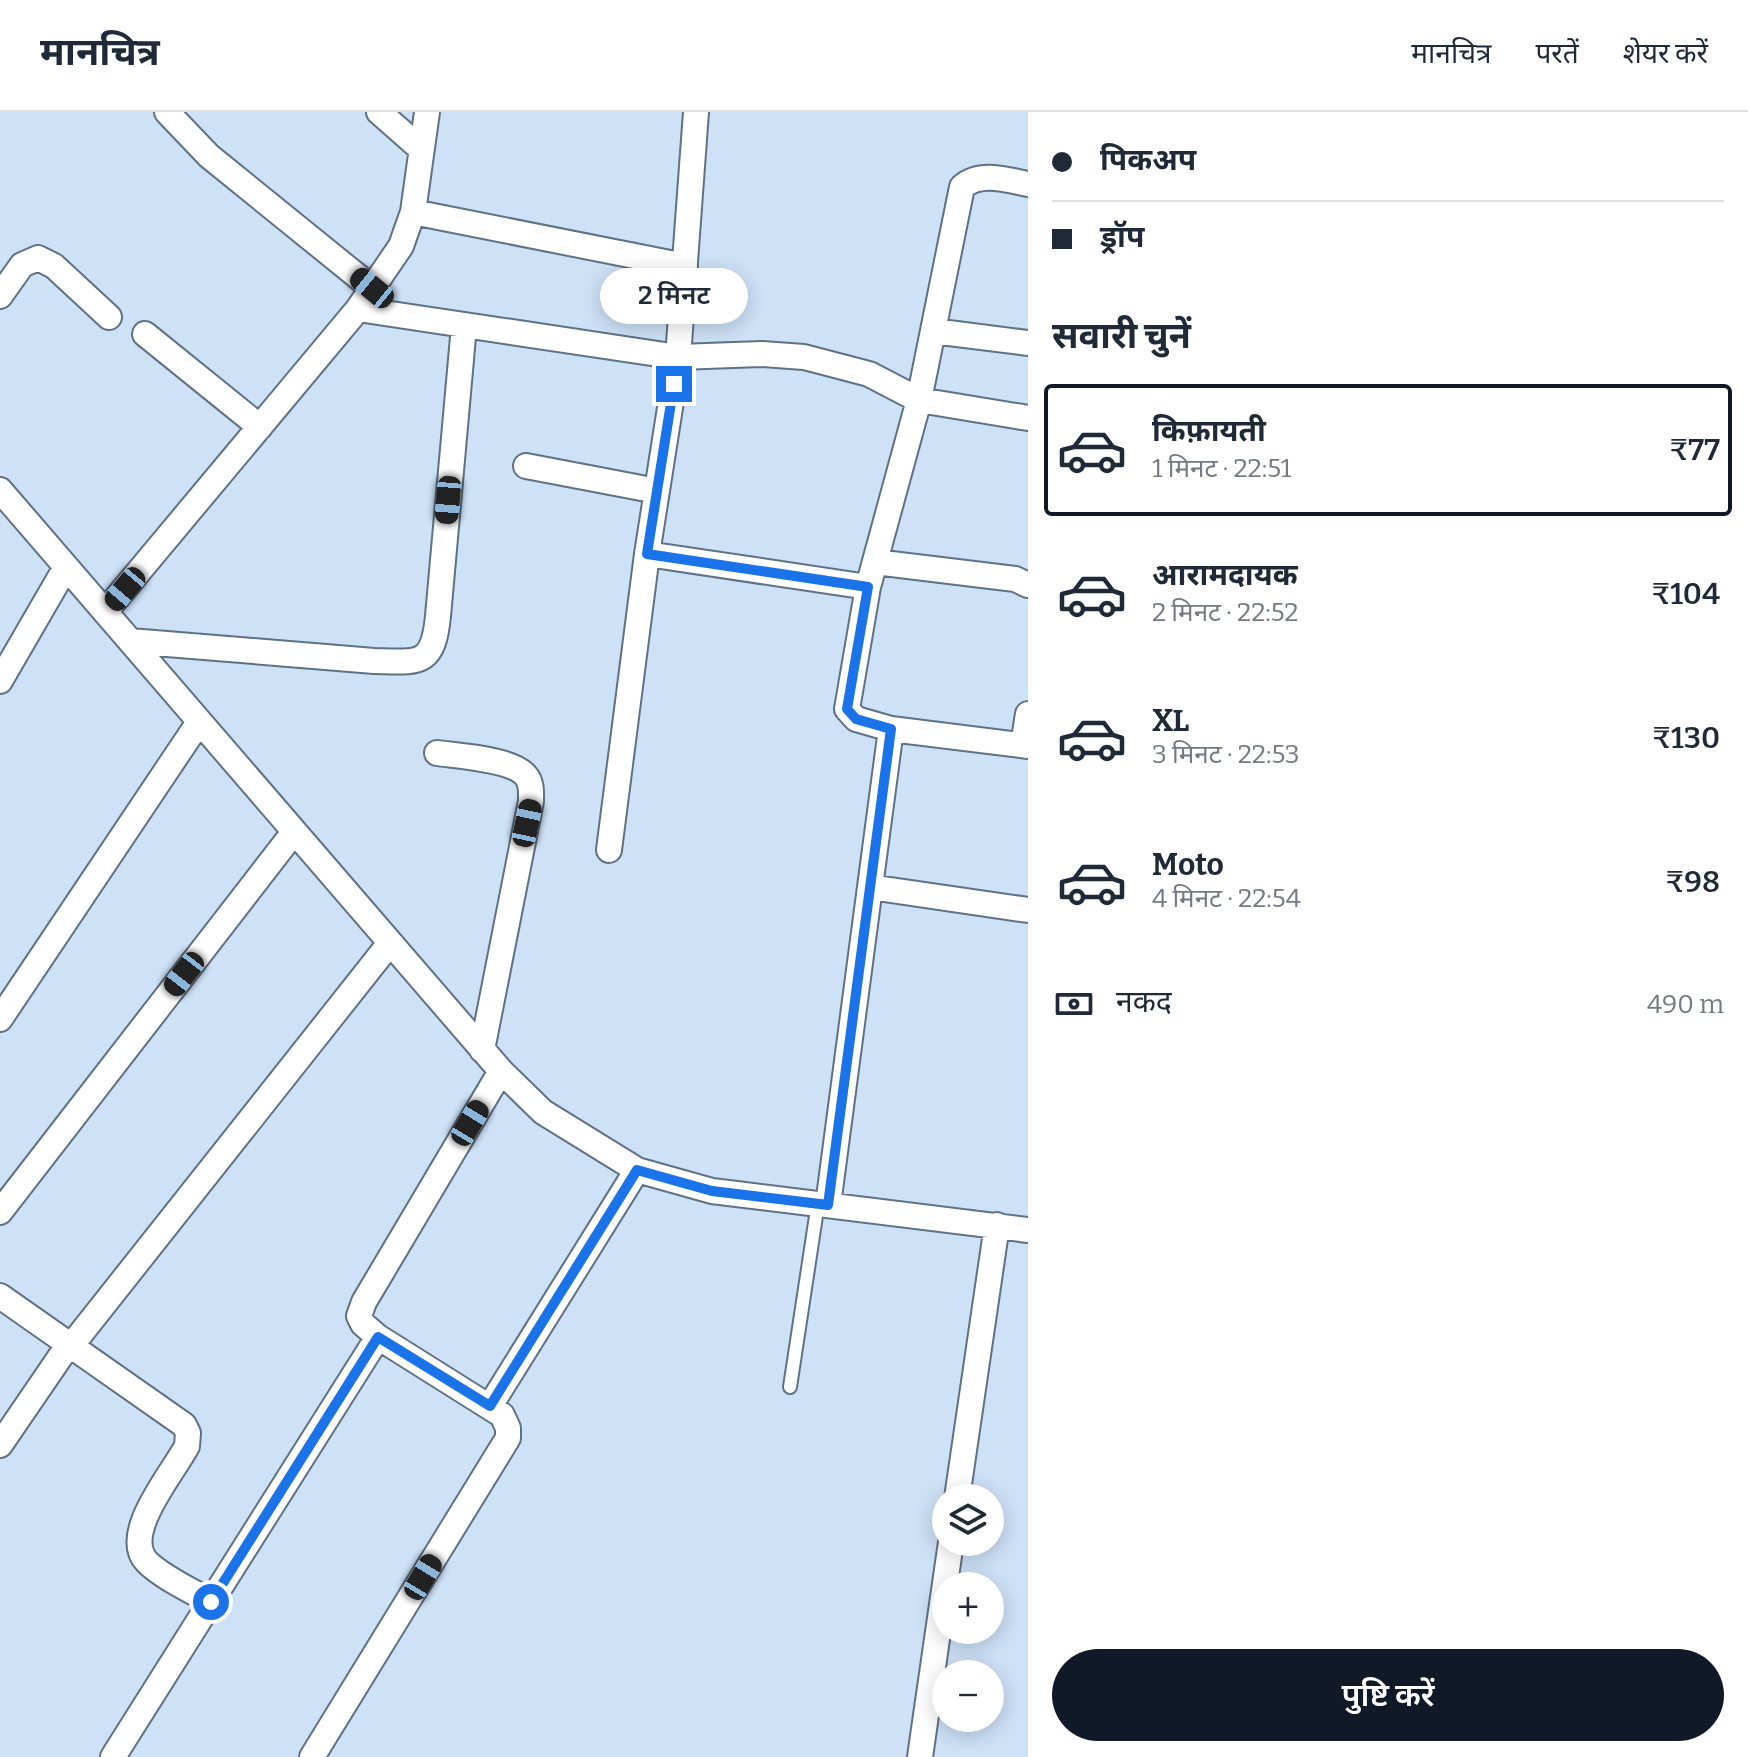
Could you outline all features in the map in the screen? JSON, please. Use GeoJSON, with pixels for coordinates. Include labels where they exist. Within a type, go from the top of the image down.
{"type":"FeatureCollection","features":[{"type":"Feature","properties":{"kind":"street"},"geometry":{"type":"LineString","coordinates":[[167,112],[209,156],[372,288]]}},
{"type":"Feature","properties":{"kind":"street"},"geometry":{"type":"LineString","coordinates":[[379,112],[421,149]]}},
{"type":"Feature","properties":{"kind":"street"},"geometry":{"type":"LineString","coordinates":[[105,612],[358,309],[401,246],[413,212],[427,112]]}},
{"type":"Feature","properties":{"kind":"street"},"geometry":{"type":"LineString","coordinates":[[609,850],[647,554],[678,357],[696,112]]}},
{"type":"Feature","properties":{"kind":"street"},"geometry":{"type":"LineString","coordinates":[[1028,184],[984,178],[970,180],[962,187],[919,400],[868,587],[847,709],[856,719],[891,729],[1026,745],[1028,714]]}},
{"type":"Feature","properties":{"kind":"street"},"geometry":{"type":"LineString","coordinates":[[413,212],[685,266]]}},
{"type":"Feature","properties":{"kind":"street"},"geometry":{"type":"LineString","coordinates":[[0,296],[22,265],[38,258],[54,266],[109,317]]}},
{"type":"Feature","properties":{"kind":"street"},"geometry":{"type":"LineString","coordinates":[[358,309],[678,357],[762,354],[804,357],[869,374],[919,400],[1028,418]]}},
{"type":"Feature","properties":{"kind":"street"},"geometry":{"type":"LineString","coordinates":[[130,641],[374,661],[424,658],[432,649],[437,627],[464,326]]}},
{"type":"Feature","properties":{"kind":"street"},"geometry":{"type":"LineString","coordinates":[[933,331],[1028,343]]}},
{"type":"Feature","properties":{"kind":"street"},"geometry":{"type":"LineString","coordinates":[[145,334],[260,427]]}},
{"type":"Feature","properties":{"kind":"street"},"geometry":{"type":"LineString","coordinates":[[526,466],[657,491]]}},
{"type":"Feature","properties":{"kind":"street"},"geometry":{"type":"LineString","coordinates":[[0,490],[482,1050],[543,1112],[637,1170],[712,1191],[1028,1230]]}},
{"type":"Feature","properties":{"kind":"street"},"geometry":{"type":"LineString","coordinates":[[647,554],[868,587]]}},
{"type":"Feature","properties":{"kind":"street"},"geometry":{"type":"LineString","coordinates":[[875,562],[1015,579],[1028,585]]}},
{"type":"Feature","properties":{"kind":"street"},"geometry":{"type":"LineString","coordinates":[[0,681],[66,567]]}},
{"type":"Feature","properties":{"kind":"street"},"geometry":{"type":"LineString","coordinates":[[0,1019],[199,722]]}},
{"type":"Feature","properties":{"kind":"street"},"geometry":{"type":"LineString","coordinates":[[823,1204],[891,729]]}},
{"type":"Feature","properties":{"kind":"street"},"geometry":{"type":"LineString","coordinates":[[437,753],[513,765],[526,776],[531,787],[531,801],[482,1050]]}},
{"type":"Feature","properties":{"kind":"street"},"geometry":{"type":"LineString","coordinates":[[0,1212],[294,832]]}},
{"type":"Feature","properties":{"kind":"street"},"geometry":{"type":"LineString","coordinates":[[870,887],[1028,910]]}},
{"type":"Feature","properties":{"kind":"street"},"geometry":{"type":"LineString","coordinates":[[0,1445],[69,1344],[71,1346],[390,943]]}},
{"type":"Feature","properties":{"kind":"street"},"geometry":{"type":"LineString","coordinates":[[312,1757],[508,1438],[506,1421],[490,1406],[378,1337],[360,1320],[364,1302],[501,1071]]}},
{"type":"Feature","properties":{"kind":"street"},"geometry":{"type":"LineString","coordinates":[[490,1406],[637,1170]]}},
{"type":"Feature","properties":{"kind":"street"},"geometry":{"type":"LineString","coordinates":[[959,1484],[997,1225]]}},
{"type":"Feature","properties":{"kind":"street"},"geometry":{"type":"LineString","coordinates":[[0,1296],[184,1425],[188,1433],[187,1446],[142,1521],[139,1548],[148,1563],[211,1602]]}},
{"type":"Feature","properties":{"kind":"street"},"geometry":{"type":"LineString","coordinates":[[113,1757],[378,1337]]}},
{"type":"Feature","properties":{"kind":"street"},"geometry":{"type":"LineString","coordinates":[[920,1757],[949,1556]]}},
{"type":"Feature","properties":{"kind":"lane"},"geometry":{"type":"LineString","coordinates":[[790,1387],[823,1204]]}},
{"type":"Feature","properties":{"kind":"route"},"geometry":{"type":"LineString","coordinates":[[211,1602],[378,1337],[490,1406],[637,1170],[712,1191],[828,1205],[891,729],[866,724],[847,709],[868,587],[647,554],[674,384]]}}]}
